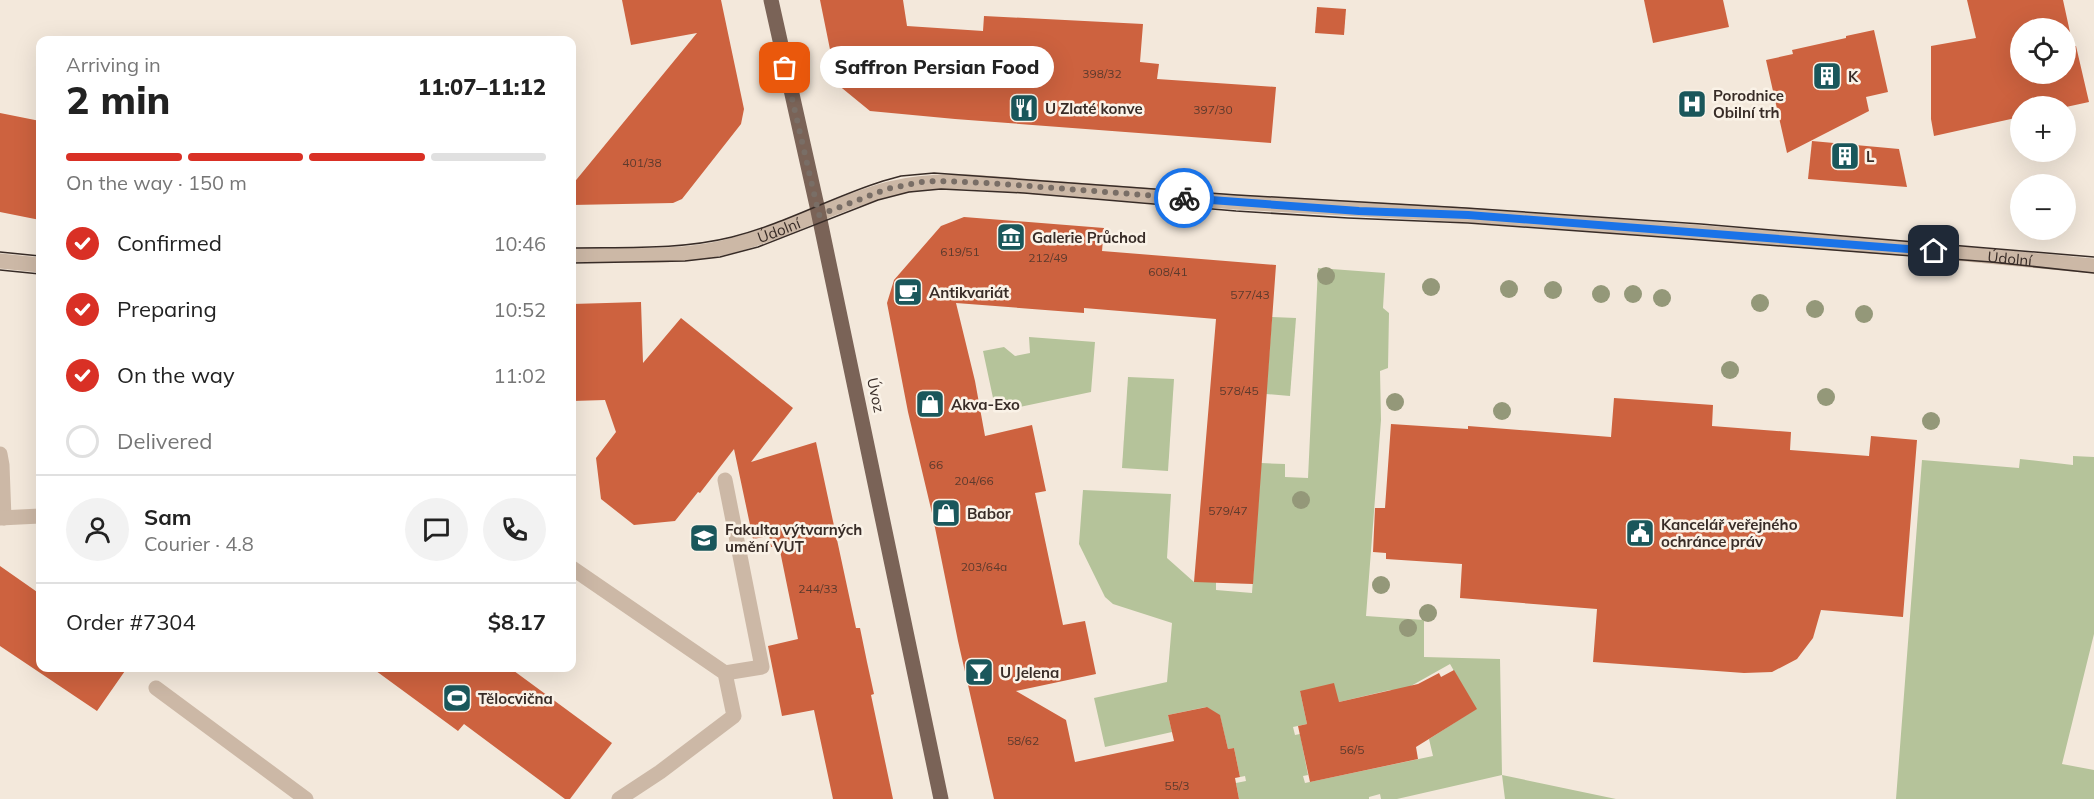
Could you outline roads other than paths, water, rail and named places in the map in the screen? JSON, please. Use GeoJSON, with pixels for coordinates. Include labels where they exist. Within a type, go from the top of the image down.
{"type":"FeatureCollection","features":[{"type":"Feature","properties":{"kind":"main road","name":"Úvoz"},"geometry":{"type":"LineString","coordinates":[[771,0],[819,215],[941,799]]}},
{"type":"Feature","properties":{"kind":"street","name":"Údolní"},"geometry":{"type":"LineString","coordinates":[[576,255],[674,253],[720,248],[769,234],[887,189],[921,182],[970,182],[1258,204],[1468,215],[1991,255],[2094,266]]}},
{"type":"Feature","properties":{"kind":"street"},"geometry":{"type":"LineString","coordinates":[[0,261],[36,265]]}},
{"type":"Feature","properties":{"kind":"street"},"geometry":{"type":"LineString","coordinates":[[0,454],[2,518],[36,516]]}},
{"type":"Feature","properties":{"kind":"street"},"geometry":{"type":"LineString","coordinates":[[724,480],[762,667],[724,673]]}},
{"type":"Feature","properties":{"kind":"street"},"geometry":{"type":"LineString","coordinates":[[576,571],[724,673],[734,716],[620,799]]}},
{"type":"Feature","properties":{"kind":"street"},"geometry":{"type":"LineString","coordinates":[[156,688],[306,799]]}},
{"type":"Feature","properties":{"kind":"tram line"},"geometry":{"type":"LineString","coordinates":[[576,248],[652,247],[693,244],[732,237],[770,225],[883,181],[901,176],[934,173],[1237,195],[1701,224],[2094,257]]}},
{"type":"Feature","properties":{"kind":"tram line"},"geometry":{"type":"LineString","coordinates":[[576,263],[685,261],[720,257],[758,247],[878,200],[909,192],[941,189],[1024,193],[1236,211],[1468,223],[1689,239],[1991,262],[2094,273]]}},
{"type":"Feature","properties":{"kind":"tram line"},"geometry":{"type":"LineString","coordinates":[[0,252],[36,256]]}},
{"type":"Feature","properties":{"kind":"tram line"},"geometry":{"type":"LineString","coordinates":[[0,270],[36,274]]}},
{"type":"Feature","properties":{"kind":"place","name":"Saffron Persian Food"},"geometry":{"type":"Point","coordinates":[785,68]}},
{"type":"Feature","properties":{"kind":"place","name":"K"},"geometry":{"type":"Point","coordinates":[1827,76]}},
{"type":"Feature","properties":{"kind":"place","name":"Porodnice Obilní trh"},"geometry":{"type":"Point","coordinates":[1692,104]}},
{"type":"Feature","properties":{"kind":"place","name":"U Zlaté konve"},"geometry":{"type":"Point","coordinates":[1024,108]}},
{"type":"Feature","properties":{"kind":"place","name":"L"},"geometry":{"type":"Point","coordinates":[1845,156]}},
{"type":"Feature","properties":{"kind":"place","name":"Galerie Průchod"},"geometry":{"type":"Point","coordinates":[1011,237]}},
{"type":"Feature","properties":{"kind":"place","name":"Antikvariát"},"geometry":{"type":"Point","coordinates":[908,292]}},
{"type":"Feature","properties":{"kind":"place","name":"Akva-Exo"},"geometry":{"type":"Point","coordinates":[930,404]}},
{"type":"Feature","properties":{"kind":"place","name":"Babor"},"geometry":{"type":"Point","coordinates":[946,513]}},
{"type":"Feature","properties":{"kind":"place","name":"Kancelář veřejného ochránce práv"},"geometry":{"type":"Point","coordinates":[1640,533]}},
{"type":"Feature","properties":{"kind":"place","name":"Fakulta výtvarných umění VUT"},"geometry":{"type":"Point","coordinates":[704,538]}},
{"type":"Feature","properties":{"kind":"place","name":"U Jelena"},"geometry":{"type":"Point","coordinates":[979,672]}},
{"type":"Feature","properties":{"kind":"place","name":"Tělocvična"},"geometry":{"type":"Point","coordinates":[457,698]}}]}
